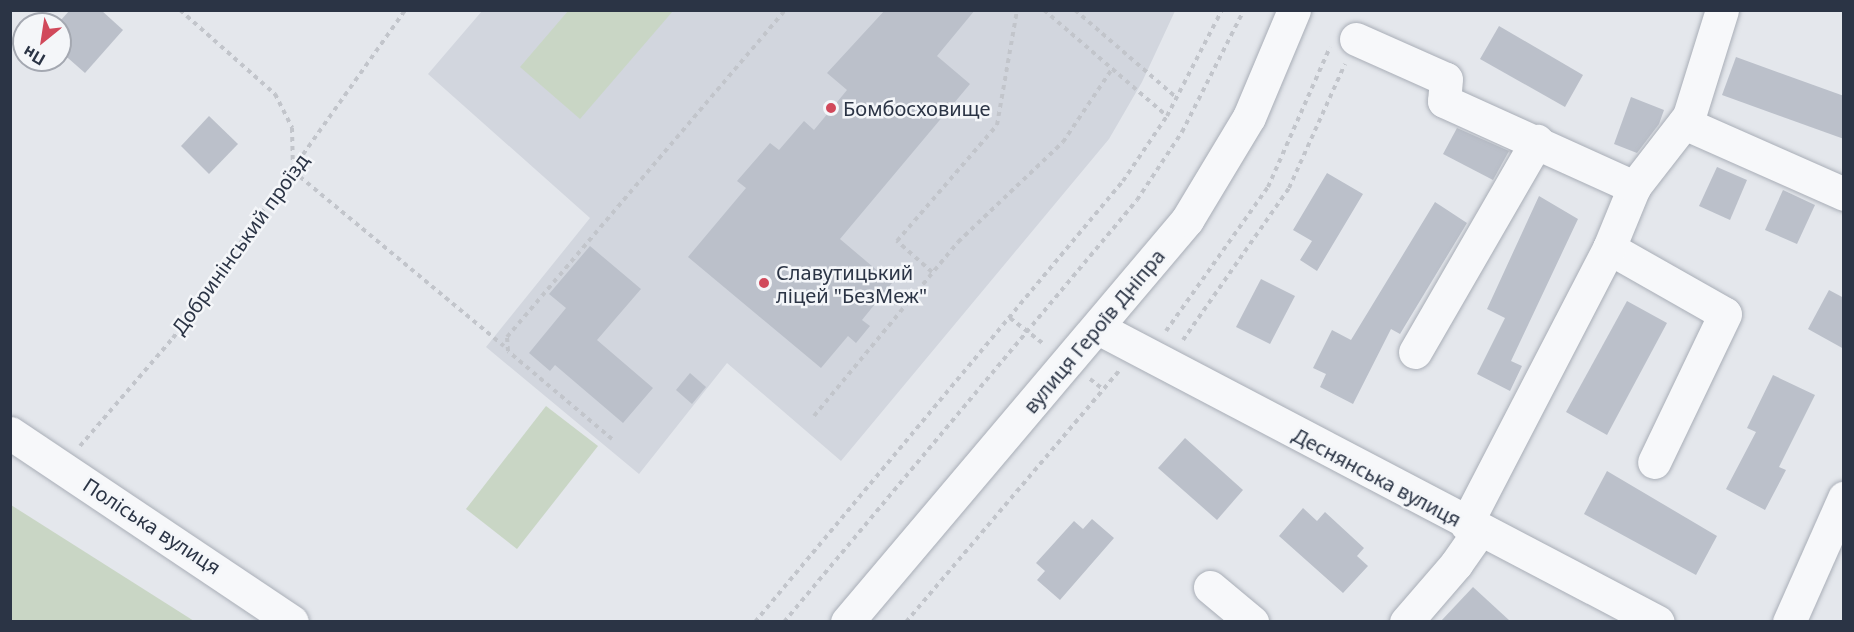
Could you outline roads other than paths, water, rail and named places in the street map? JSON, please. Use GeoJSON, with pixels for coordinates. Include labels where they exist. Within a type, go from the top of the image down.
{"type":"FeatureCollection","features":[{"type":"Feature","properties":{"kind":"street","name":"вулиця Героїв Дніпра"},"geometry":{"type":"LineString","coordinates":[[847,621],[1098,328],[1209,188],[1249,117],[1294,10]]}},
{"type":"Feature","properties":{"kind":"street"},"geometry":{"type":"LineString","coordinates":[[1407,621],[1456,564],[1609,248],[1634,187],[1684,123],[1722,10]]}},
{"type":"Feature","properties":{"kind":"street"},"geometry":{"type":"LineString","coordinates":[[1344,39],[1446,79],[1444,101],[1537,141],[1634,187]]}},
{"type":"Feature","properties":{"kind":"street"},"geometry":{"type":"LineString","coordinates":[[1684,123],[1844,194]]}},
{"type":"Feature","properties":{"kind":"street"},"geometry":{"type":"LineString","coordinates":[[1415,352],[1537,141]]}},
{"type":"Feature","properties":{"kind":"street"},"geometry":{"type":"LineString","coordinates":[[1609,248],[1725,314],[1654,462]]}},
{"type":"Feature","properties":{"kind":"street","name":"Деснянська вулиця"},"geometry":{"type":"LineString","coordinates":[[1098,328],[1473,527],[1658,621]]}},
{"type":"Feature","properties":{"kind":"street","name":"Поліська вулиця"},"geometry":{"type":"LineString","coordinates":[[10,434],[292,621]]}},
{"type":"Feature","properties":{"kind":"street"},"geometry":{"type":"LineString","coordinates":[[1789,621],[1844,498]]}},
{"type":"Feature","properties":{"kind":"street"},"geometry":{"type":"LineString","coordinates":[[1210,587],[1252,621]]}},
{"type":"Feature","properties":{"kind":"place","name":"Бомбосховище"},"geometry":{"type":"Point","coordinates":[831,108]}},
{"type":"Feature","properties":{"kind":"place","name":"Славутицький ліцей \"БезМеж\""},"geometry":{"type":"Point","coordinates":[764,283]}}]}
